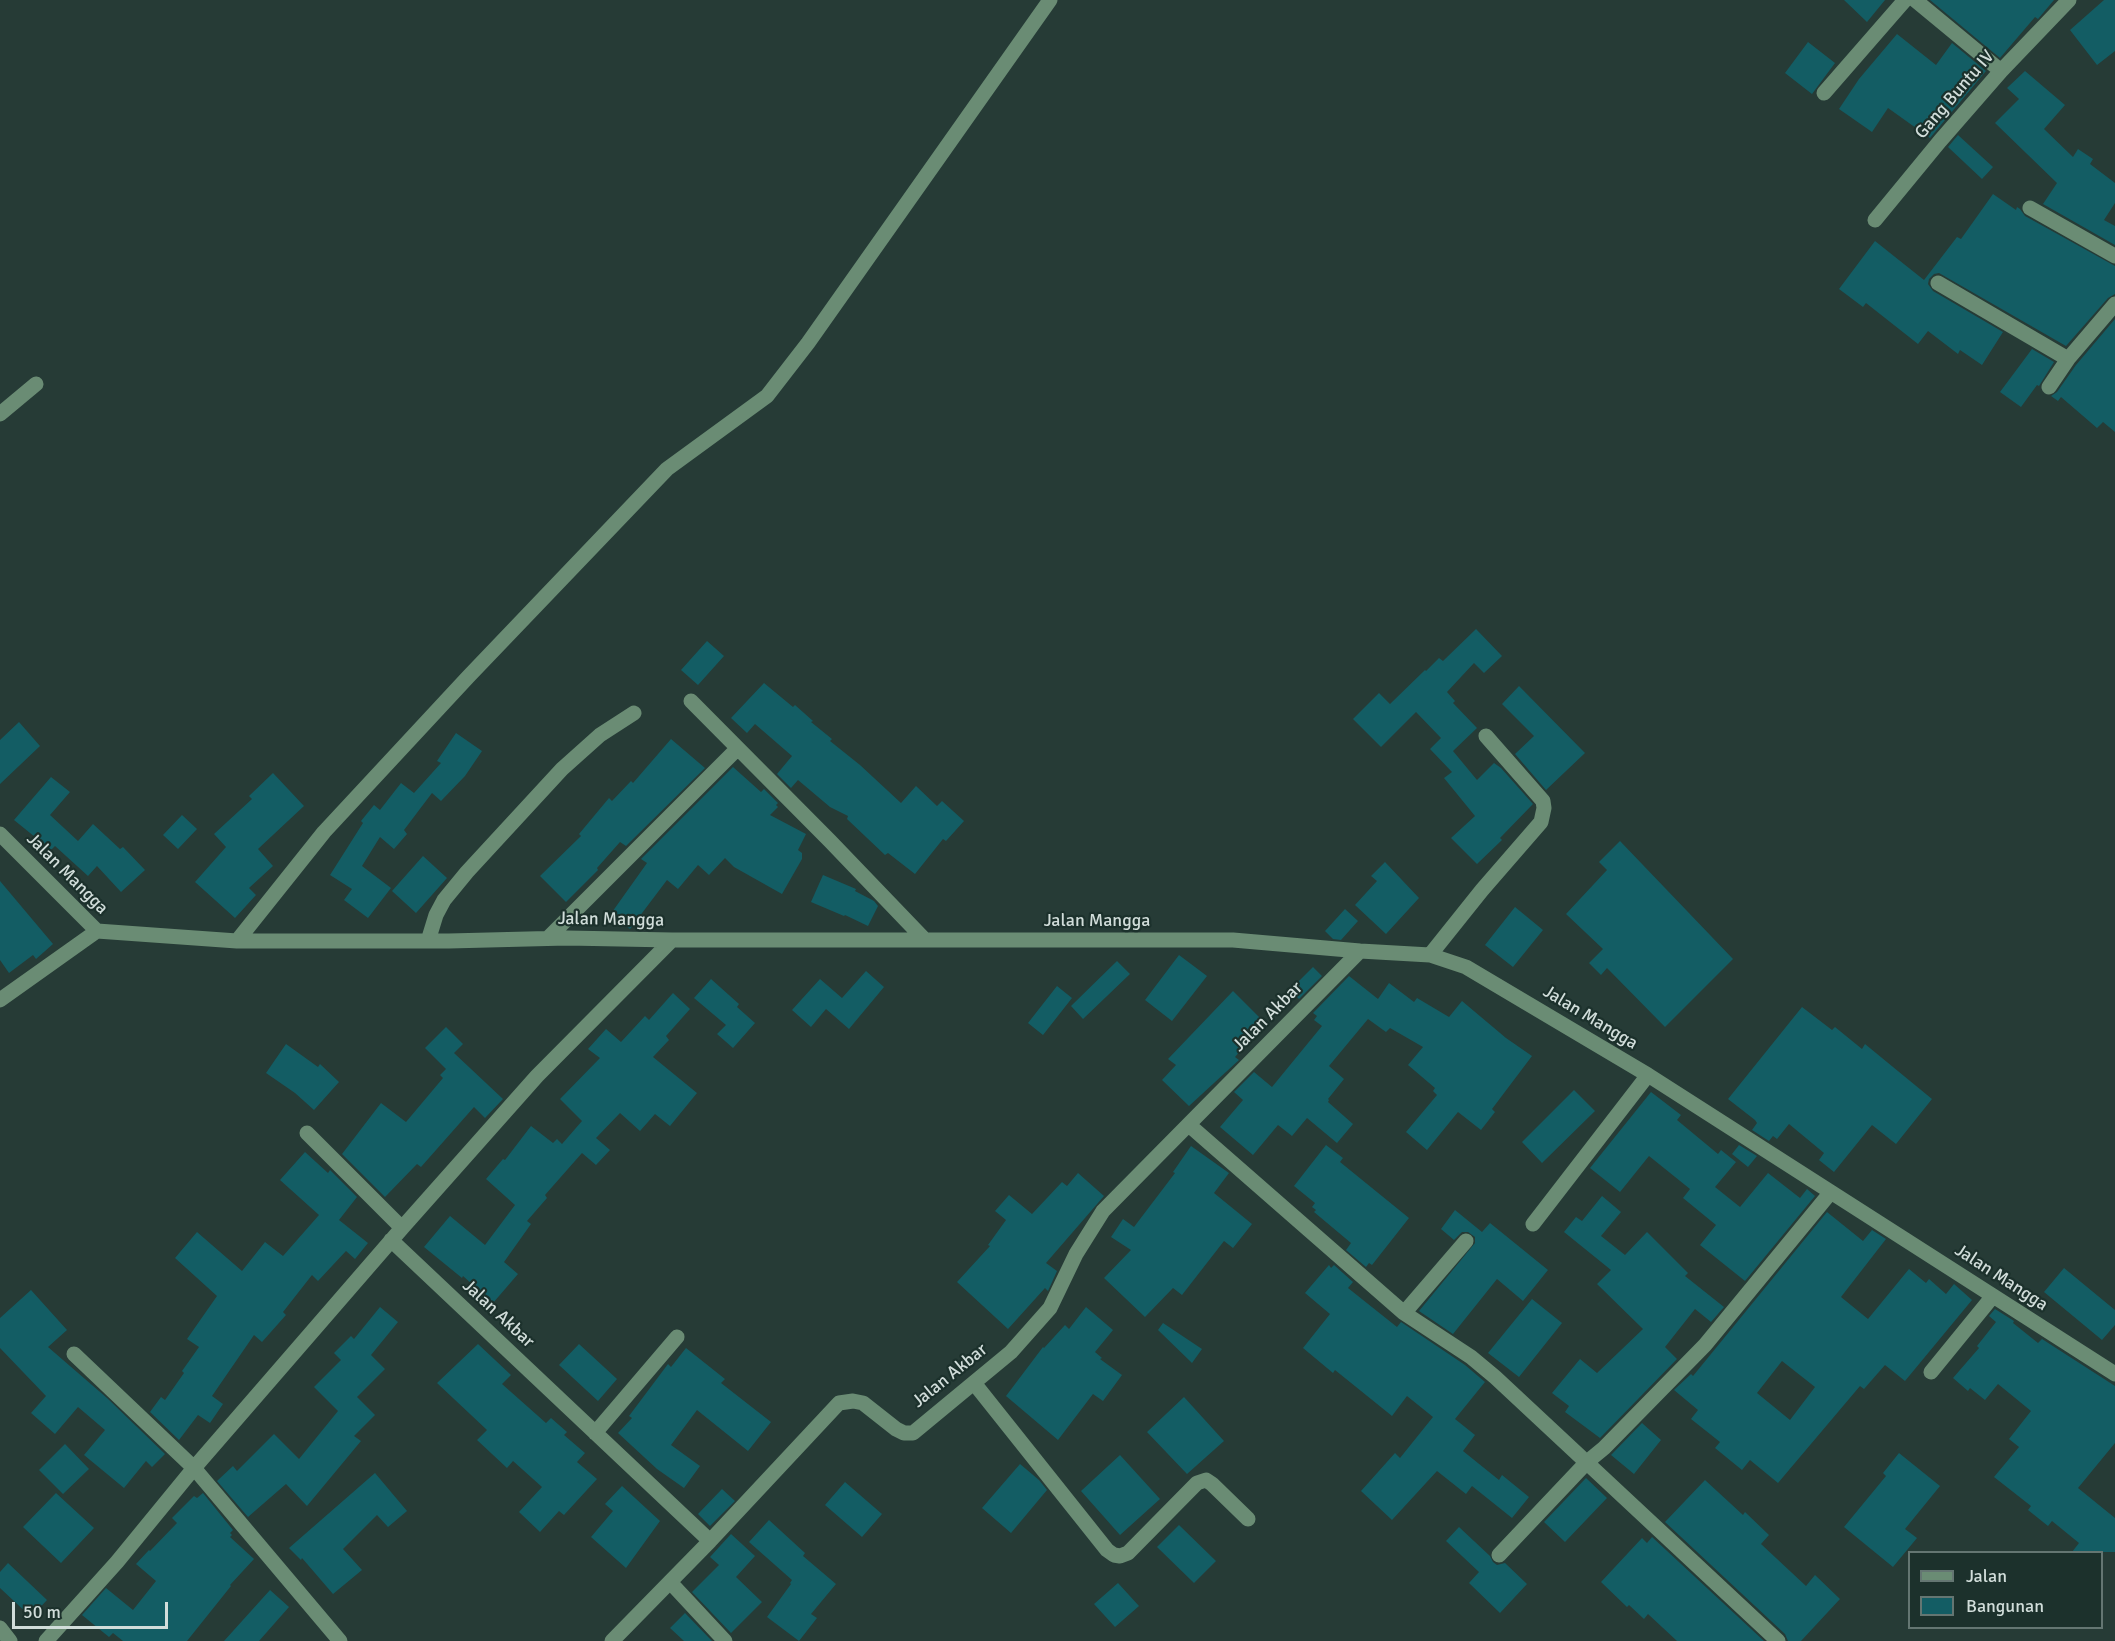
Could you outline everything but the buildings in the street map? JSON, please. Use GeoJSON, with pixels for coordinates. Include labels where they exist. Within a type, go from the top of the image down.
{"type":"FeatureCollection","features":[{"type":"Feature","properties":{"kind":"street"},"geometry":{"type":"LineString","coordinates":[[237,941],[324,832],[667,469],[767,396],[808,343],[1050,0]]}},
{"type":"Feature","properties":{"kind":"street"},"geometry":{"type":"LineString","coordinates":[[1824,93],[1905,0]]}},
{"type":"Feature","properties":{"kind":"street"},"geometry":{"type":"LineString","coordinates":[[1915,0],[2001,71]]}},
{"type":"Feature","properties":{"kind":"street","name":"Gang Buntu IV"},"geometry":{"type":"LineString","coordinates":[[1875,220],[2001,71],[2069,0]]}},
{"type":"Feature","properties":{"kind":"street"},"geometry":{"type":"LineString","coordinates":[[2030,208],[2115,256]]}},
{"type":"Feature","properties":{"kind":"street"},"geometry":{"type":"LineString","coordinates":[[1938,283],[2068,359]]}},
{"type":"Feature","properties":{"kind":"street"},"geometry":{"type":"LineString","coordinates":[[2049,387],[2068,359],[2115,304]]}},
{"type":"Feature","properties":{"kind":"street"},"geometry":{"type":"LineString","coordinates":[[0,414],[36,384]]}},
{"type":"Feature","properties":{"kind":"street"},"geometry":{"type":"LineString","coordinates":[[691,701],[925,940]]}},
{"type":"Feature","properties":{"kind":"street"},"geometry":{"type":"LineString","coordinates":[[428,941],[436,915],[444,900],[467,872],[562,769],[600,735],[634,713]]}},
{"type":"Feature","properties":{"kind":"street"},"geometry":{"type":"LineString","coordinates":[[1430,955],[1541,822],[1543,801],[1486,736]]}},
{"type":"Feature","properties":{"kind":"street"},"geometry":{"type":"LineString","coordinates":[[548,939],[737,749]]}},
{"type":"Feature","properties":{"kind":"street","name":"Jalan Mangga"},"geometry":{"type":"LineString","coordinates":[[0,834],[97,931],[237,941],[1233,940],[1430,955],[1466,967],[1648,1076],[1986,1289],[1993,1296],[2115,1374]]}},
{"type":"Feature","properties":{"kind":"street"},"geometry":{"type":"LineString","coordinates":[[0,1000],[97,931]]}},
{"type":"Feature","properties":{"kind":"street"},"geometry":{"type":"LineString","coordinates":[[46,1641],[110,1571],[194,1468],[391,1240],[537,1076],[672,940]]}},
{"type":"Feature","properties":{"kind":"street","name":"Jalan Akbar"},"geometry":{"type":"LineString","coordinates":[[391,1240],[710,1541],[839,1403],[863,1402],[896,1429],[904,1433],[913,1432],[1011,1352],[1050,1308],[1076,1254],[1103,1211],[1360,951]]}},
{"type":"Feature","properties":{"kind":"street"},"geometry":{"type":"LineString","coordinates":[[1533,1224],[1648,1076]]}},
{"type":"Feature","properties":{"kind":"street"},"geometry":{"type":"LineString","coordinates":[[1189,1125],[1404,1313],[1471,1357],[1778,1641]]}},
{"type":"Feature","properties":{"kind":"street"},"geometry":{"type":"LineString","coordinates":[[307,1133],[402,1228]]}},
{"type":"Feature","properties":{"kind":"street"},"geometry":{"type":"LineString","coordinates":[[1499,1555],[1587,1462],[1604,1448],[1705,1345],[1831,1192]]}},
{"type":"Feature","properties":{"kind":"street"},"geometry":{"type":"LineString","coordinates":[[1404,1313],[1466,1241]]}},
{"type":"Feature","properties":{"kind":"street"},"geometry":{"type":"LineString","coordinates":[[1931,1372],[1993,1296]]}},
{"type":"Feature","properties":{"kind":"street"},"geometry":{"type":"LineString","coordinates":[[595,1433],[677,1337]]}},
{"type":"Feature","properties":{"kind":"street"},"geometry":{"type":"LineString","coordinates":[[74,1354],[194,1468],[340,1641]]}},
{"type":"Feature","properties":{"kind":"street"},"geometry":{"type":"LineString","coordinates":[[974,1383],[1107,1550],[1114,1555],[1120,1556],[1128,1553],[1197,1483],[1206,1480],[1248,1520]]}},
{"type":"Feature","properties":{"kind":"street"},"geometry":{"type":"LineString","coordinates":[[612,1641],[710,1541]]}},
{"type":"Feature","properties":{"kind":"street"},"geometry":{"type":"LineString","coordinates":[[670,1582],[725,1641]]}},
{"type":"Feature","properties":{"kind":"street"},"geometry":{"type":"LineString","coordinates":[[0,1628],[10,1641]]}}]}
